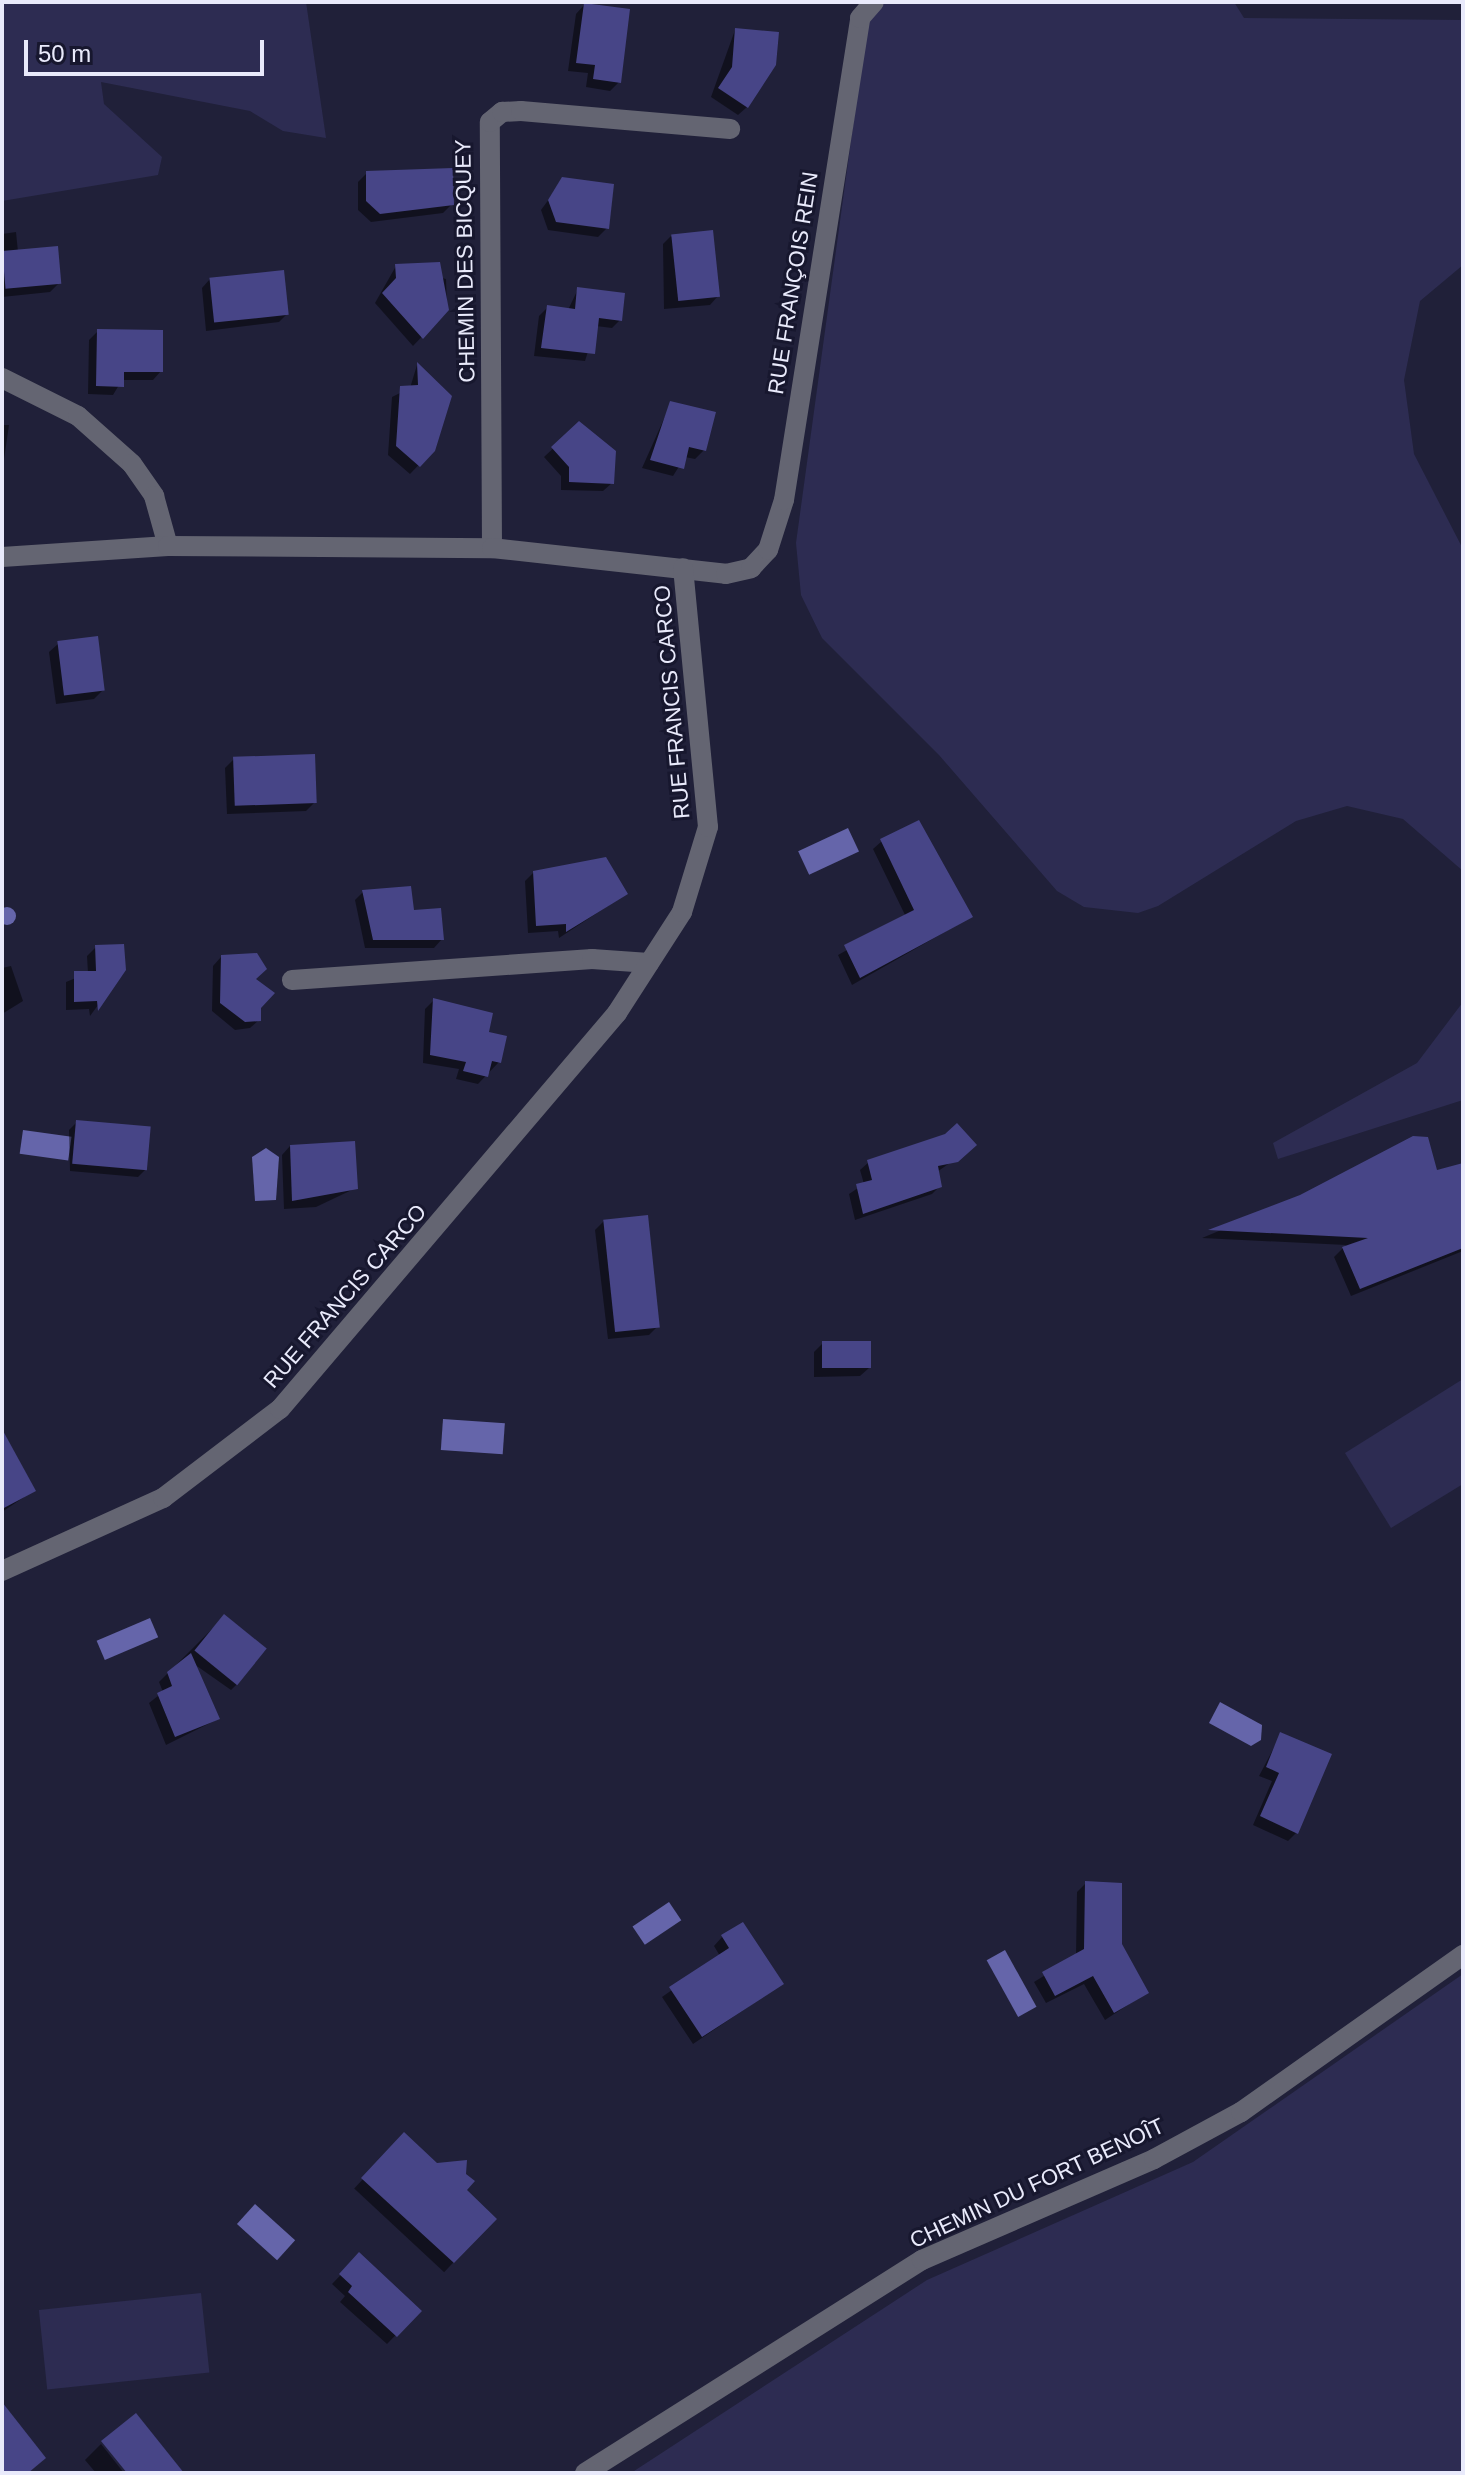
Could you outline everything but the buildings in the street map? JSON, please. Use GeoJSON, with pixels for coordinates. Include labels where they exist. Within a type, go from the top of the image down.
{"type":"FeatureCollection","features":[{"type":"Feature","properties":{"kind":"street","name":"RUE FRANÇOIS REIN"},"geometry":{"type":"LineString","coordinates":[[683,568],[751,568],[768,550],[784,500],[860,18],[874,2]]}},
{"type":"Feature","properties":{"kind":"street","name":"CHEMIN DES BICQUEY"},"geometry":{"type":"LineString","coordinates":[[492,548],[490,122],[502,112],[521,111],[730,129]]}},
{"type":"Feature","properties":{"kind":"street"},"geometry":{"type":"LineString","coordinates":[[2,378],[78,416],[132,464],[154,496],[168,546]]}},
{"type":"Feature","properties":{"kind":"street"},"geometry":{"type":"LineString","coordinates":[[2,557],[168,546],[492,548],[683,568]]}},
{"type":"Feature","properties":{"kind":"street","name":"RUE FRANCIS CARCO"},"geometry":{"type":"LineString","coordinates":[[2,1571],[163,1498],[280,1409],[617,1013],[692,889],[708,827],[683,568]]}},
{"type":"Feature","properties":{"kind":"street"},"geometry":{"type":"LineString","coordinates":[[292,980],[592,959],[649,963]]}},
{"type":"Feature","properties":{"kind":"street","name":"CHEMIN DU FORT BENOÎT"},"geometry":{"type":"LineString","coordinates":[[585,2473],[922,2260],[1154,2159],[1241,2112],[1463,1955]]}},
{"type":"Feature","properties":{"kind":"shaded area"},"geometry":{"type":"Polygon","coordinates":[[[2,2],[306,2],[326,138],[283,131],[250,111],[101,82],[104,104],[162,157],[158,175],[2,201],[2,2]]]}},
{"type":"Feature","properties":{"kind":"shaded area"},"geometry":{"type":"Polygon","coordinates":[[[870,2],[1234,2],[1244,18],[1463,20],[1463,265],[1420,301],[1404,380],[1414,454],[1463,549],[1463,871],[1403,819],[1347,806],[1296,821],[1158,906],[1138,913],[1084,907],[1057,891],[939,755],[822,638],[801,595],[796,543],[870,2]]]}},
{"type":"Feature","properties":{"kind":"shaded area"},"geometry":{"type":"Polygon","coordinates":[[[848,828],[859,852],[809,875],[798,851],[848,828]]]}},
{"type":"Feature","properties":{"kind":"shaded area"},"geometry":{"type":"Polygon","coordinates":[[[7,907],[16,916],[7,925],[-2,916],[7,907]]]}},
{"type":"Feature","properties":{"kind":"shaded area"},"geometry":{"type":"Polygon","coordinates":[[[1463,1002],[1463,1100],[1278,1159],[1273,1143],[1417,1063],[1463,1002]]]}},
{"type":"Feature","properties":{"kind":"shaded area"},"geometry":{"type":"Polygon","coordinates":[[[23,1130],[72,1137],[68,1161],[20,1154],[23,1130]]]}},
{"type":"Feature","properties":{"kind":"shaded area"},"geometry":{"type":"Polygon","coordinates":[[[266,1148],[279,1157],[276,1200],[255,1201],[252,1157],[266,1148]]]}},
{"type":"Feature","properties":{"kind":"shaded area"},"geometry":{"type":"Polygon","coordinates":[[[1463,1379],[1463,1484],[1391,1528],[1345,1453],[1463,1379]]]}},
{"type":"Feature","properties":{"kind":"shaded area"},"geometry":{"type":"Polygon","coordinates":[[[443,1419],[505,1423],[503,1454],[441,1450],[443,1419]]]}},
{"type":"Feature","properties":{"kind":"shaded area"},"geometry":{"type":"Polygon","coordinates":[[[150,1618],[158,1637],[105,1660],[97,1641],[150,1618]]]}},
{"type":"Feature","properties":{"kind":"shaded area"},"geometry":{"type":"Polygon","coordinates":[[[1220,1702],[1262,1725],[1261,1740],[1251,1746],[1209,1723],[1220,1702]]]}},
{"type":"Feature","properties":{"kind":"shaded area"},"geometry":{"type":"Polygon","coordinates":[[[669,1902],[681,1920],[645,1945],[633,1927],[669,1902]]]}},
{"type":"Feature","properties":{"kind":"shaded area"},"geometry":{"type":"Polygon","coordinates":[[[1005,1950],[1037,2007],[1018,2017],[987,1960],[1005,1950]]]}},
{"type":"Feature","properties":{"kind":"shaded area"},"geometry":{"type":"Polygon","coordinates":[[[1463,1974],[1463,2473],[631,2473],[927,2280],[1193,2162],[1463,1974]]]}},
{"type":"Feature","properties":{"kind":"shaded area"},"geometry":{"type":"Polygon","coordinates":[[[255,2204],[295,2240],[277,2260],[237,2224],[255,2204]]]}},
{"type":"Feature","properties":{"kind":"shaded area"},"geometry":{"type":"Polygon","coordinates":[[[201,2293],[209,2373],[47,2390],[39,2310],[201,2293]]]}}]}
